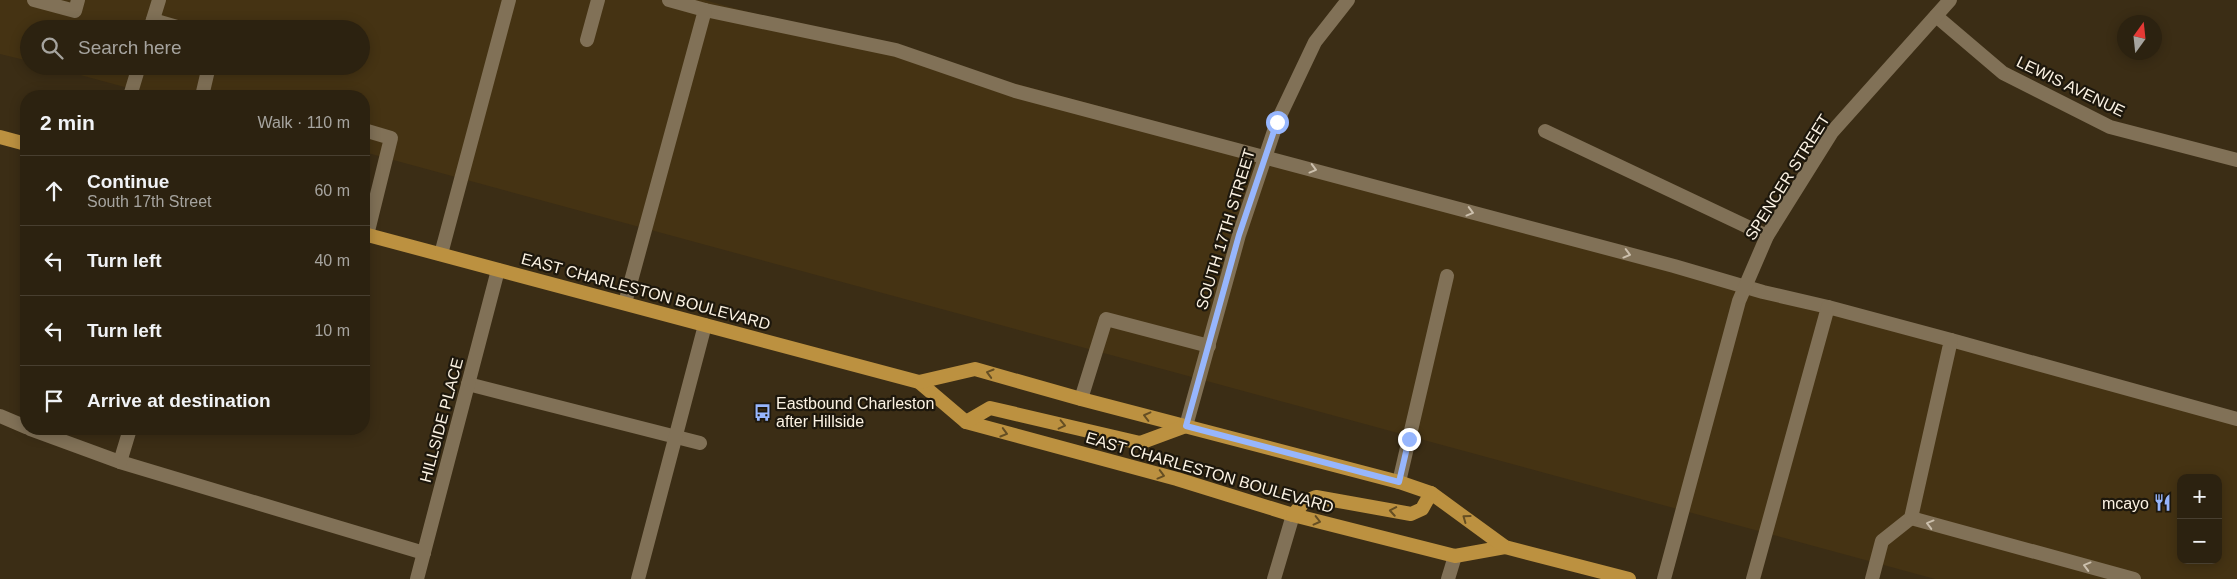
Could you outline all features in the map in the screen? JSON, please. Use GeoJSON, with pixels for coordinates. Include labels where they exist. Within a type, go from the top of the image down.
{"type":"FeatureCollection","features":[{"type":"Feature","properties":{"kind":"main road"},"geometry":{"type":"LineString","coordinates":[[0,137],[20,142]]}},
{"type":"Feature","properties":{"kind":"main road","name":"EAST CHARLESTON BOULEVARD"},"geometry":{"type":"LineString","coordinates":[[370,236],[919,382],[966,422],[1177,479],[1293,515],[1454,556],[1505,547]]}},
{"type":"Feature","properties":{"kind":"main road","name":"EAST CHARLESTON BOULEVARD"},"geometry":{"type":"LineString","coordinates":[[919,382],[975,369],[1081,399],[1399,482],[1431,493],[1505,547],[1629,579]]}},
{"type":"Feature","properties":{"kind":"main road"},"geometry":{"type":"LineString","coordinates":[[966,422],[990,408],[1140,444],[1186,426]]}},
{"type":"Feature","properties":{"kind":"main road"},"geometry":{"type":"LineString","coordinates":[[1293,515],[1304,502],[1316,497],[1411,514],[1422,509],[1431,493]]}},
{"type":"Feature","properties":{"kind":"street"},"geometry":{"type":"LineString","coordinates":[[34,0],[75,11],[78,0]]}},
{"type":"Feature","properties":{"kind":"street"},"geometry":{"type":"LineString","coordinates":[[152,20],[159,0]]}},
{"type":"Feature","properties":{"kind":"street"},"geometry":{"type":"LineString","coordinates":[[441,254],[509,0]]}},
{"type":"Feature","properties":{"kind":"street"},"geometry":{"type":"LineString","coordinates":[[587,40],[598,0]]}},
{"type":"Feature","properties":{"kind":"street"},"geometry":{"type":"LineString","coordinates":[[668,0],[705,10],[896,50],[1014,90],[1674,266],[1745,288],[1828,307],[1951,340],[2237,419]]}},
{"type":"Feature","properties":{"kind":"street","name":"SOUTH 17TH STREET"},"geometry":{"type":"LineString","coordinates":[[1186,426],[1239,235],[1277,122],[1315,42],[1348,0]]}},
{"type":"Feature","properties":{"kind":"street","name":"SPENCER STREET"},"geometry":{"type":"LineString","coordinates":[[1664,579],[1739,302],[1767,236],[1832,132],[1950,0]]}},
{"type":"Feature","properties":{"kind":"street"},"geometry":{"type":"LineString","coordinates":[[625,303],[705,10]]}},
{"type":"Feature","properties":{"kind":"street","name":"LEWIS AVENUE"},"geometry":{"type":"LineString","coordinates":[[1936,16],[2003,72],[2110,128],[2237,160]]}},
{"type":"Feature","properties":{"kind":"street"},"geometry":{"type":"LineString","coordinates":[[132,90],[136,75]]}},
{"type":"Feature","properties":{"kind":"street"},"geometry":{"type":"LineString","coordinates":[[204,90],[208,75]]}},
{"type":"Feature","properties":{"kind":"street"},"geometry":{"type":"LineString","coordinates":[[1544,131],[1767,236]]}},
{"type":"Feature","properties":{"kind":"street"},"geometry":{"type":"LineString","coordinates":[[370,132],[392,138],[370,220]]}},
{"type":"Feature","properties":{"kind":"street","name":"HILLSIDE PLACE"},"geometry":{"type":"LineString","coordinates":[[417,579],[498,270]]}},
{"type":"Feature","properties":{"kind":"street"},"geometry":{"type":"LineString","coordinates":[[1399,482],[1446,276]]}},
{"type":"Feature","properties":{"kind":"street"},"geometry":{"type":"LineString","coordinates":[[1753,579],[1828,307]]}},
{"type":"Feature","properties":{"kind":"street"},"geometry":{"type":"LineString","coordinates":[[1081,399],[1106,319],[1209,346]]}},
{"type":"Feature","properties":{"kind":"street"},"geometry":{"type":"LineString","coordinates":[[638,579],[705,325]]}},
{"type":"Feature","properties":{"kind":"street"},"geometry":{"type":"LineString","coordinates":[[1872,579],[1882,540],[1911,518],[1951,340]]}},
{"type":"Feature","properties":{"kind":"street"},"geometry":{"type":"LineString","coordinates":[[468,384],[700,443]]}},
{"type":"Feature","properties":{"kind":"street"},"geometry":{"type":"LineString","coordinates":[[0,416],[20,424]]}},
{"type":"Feature","properties":{"kind":"street"},"geometry":{"type":"LineString","coordinates":[[46,435],[120,462],[424,552]]}},
{"type":"Feature","properties":{"kind":"street"},"geometry":{"type":"LineString","coordinates":[[120,462],[128,435]]}},
{"type":"Feature","properties":{"kind":"street"},"geometry":{"type":"LineString","coordinates":[[1274,579],[1293,515]]}},
{"type":"Feature","properties":{"kind":"street"},"geometry":{"type":"LineString","coordinates":[[1911,518],[2134,579]]}},
{"type":"Feature","properties":{"kind":"street"},"geometry":{"type":"LineString","coordinates":[[1448,579],[1454,556]]}},
{"type":"Feature","properties":{"kind":"shaded area"},"geometry":{"type":"Polygon","coordinates":[[[0,0],[704,0],[2237,412],[2237,579],[1935,579],[370,154],[370,90],[136,90],[80,75],[370,75],[370,20],[20,20],[20,59],[0,54],[0,0]]]}},
{"type":"Feature","properties":{"kind":"place","name":"Eastbound Charleston after Hillside"},"geometry":{"type":"Point","coordinates":[762,412]}},
{"type":"Feature","properties":{"kind":"place","name":"mcayo"},"geometry":{"type":"Point","coordinates":[2163,503]}},
{"type":"Feature","properties":{"kind":"route"},"geometry":{"type":"LineString","coordinates":[[1277,122],[1239,235],[1186,426],[1399,482],[1409,439]]}}]}
